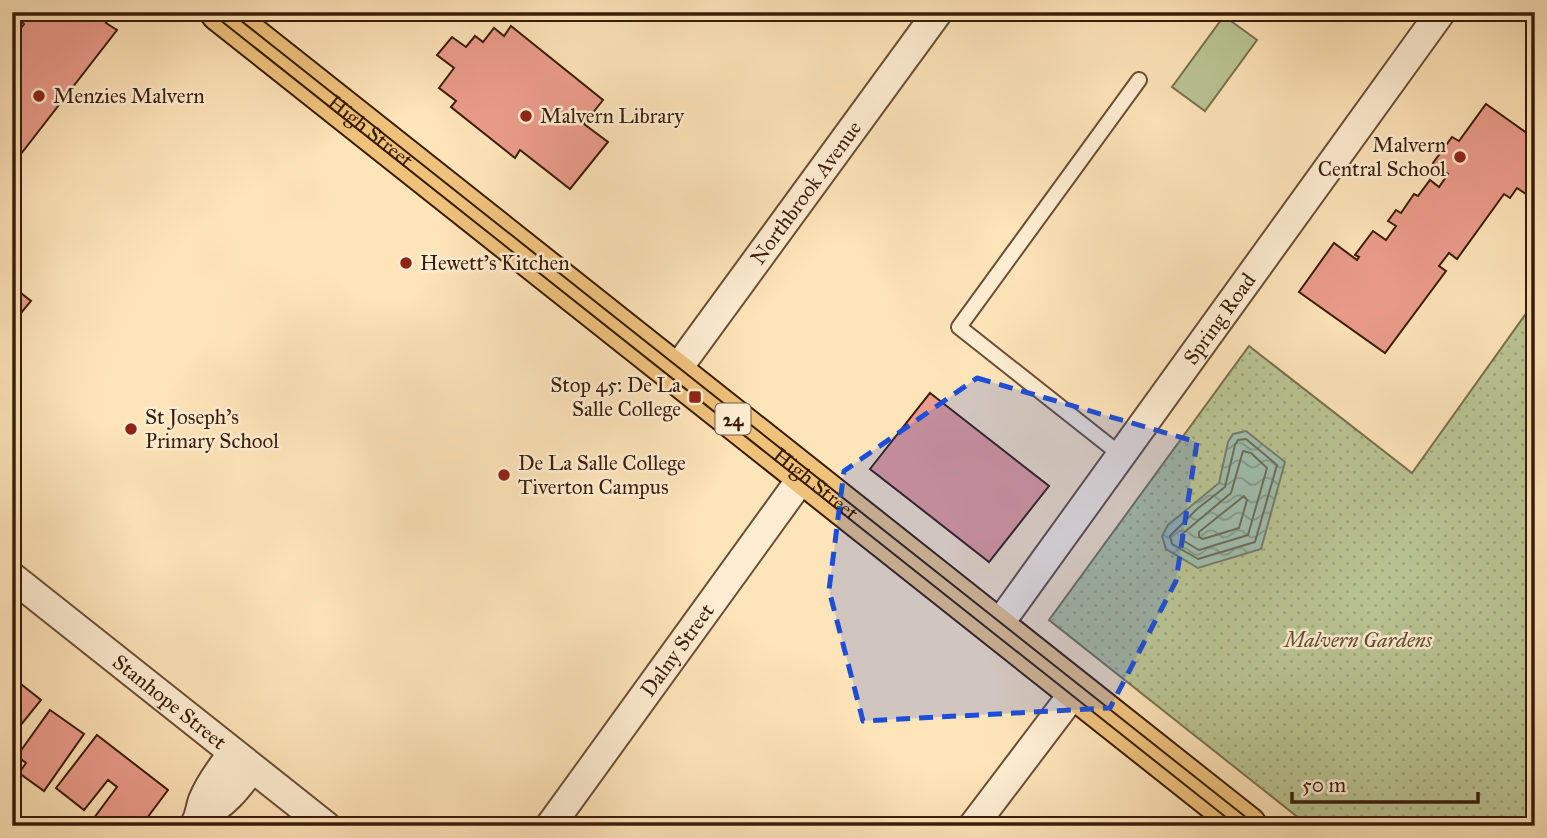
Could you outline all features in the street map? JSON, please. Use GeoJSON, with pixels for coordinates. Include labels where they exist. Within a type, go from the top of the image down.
{"type":"FeatureCollection","features":[{"type":"Feature","properties":{"kind":"main road","name":"High Street"},"geometry":{"type":"LineString","coordinates":[[220,12],[1247,826]]}},
{"type":"Feature","properties":{"kind":"street","name":"Northbrook Avenue"},"geometry":{"type":"LineString","coordinates":[[675,372],[938,12]]}},
{"type":"Feature","properties":{"kind":"street","name":"Spring Road"},"geometry":{"type":"LineString","coordinates":[[997,627],[1441,12]]}},
{"type":"Feature","properties":{"kind":"street","name":"Dalny Street"},"geometry":{"type":"LineString","coordinates":[[550,826],[804,475]]}},
{"type":"Feature","properties":{"kind":"street","name":"Stanhope Street"},"geometry":{"type":"LineString","coordinates":[[12,578],[326,826]]}},
{"type":"Feature","properties":{"kind":"street"},"geometry":{"type":"LineString","coordinates":[[973,826],[1076,690]]}},
{"type":"Feature","properties":{"kind":"street"},"geometry":{"type":"LineString","coordinates":[[197,821],[202,802],[220,771],[243,760]]}},
{"type":"Feature","properties":{"kind":"lane"},"geometry":{"type":"LineString","coordinates":[[1121,455],[959,327],[1139,80]]}},
{"type":"Feature","properties":{"kind":"highlighted area"},"geometry":{"type":"Polygon","coordinates":[[[977,378],[1197,442],[1176,581],[1110,708],[863,721],[829,590],[844,471],[977,378]]]}},
{"type":"Feature","properties":{"kind":"green space"},"geometry":{"type":"Polygon","coordinates":[[[1224,16],[1257,40],[1205,111],[1172,87],[1224,16]]]}},
{"type":"Feature","properties":{"kind":"green space","name":"Malvern Gardens"},"geometry":{"type":"Polygon","coordinates":[[[1535,301],[1535,826],[1309,826],[1049,620],[1249,346],[1412,473],[1535,301]]]}},
{"type":"Feature","properties":{"kind":"water"},"geometry":{"type":"Polygon","coordinates":[[[1246,431],[1285,462],[1261,549],[1198,568],[1166,549],[1162,536],[1168,525],[1219,483],[1228,442],[1233,434],[1246,431]]]}},
{"type":"Feature","properties":{"kind":"building","name":"Menzies Malvern"},"geometry":{"type":"Polygon","coordinates":[[[12,12],[114,12],[106,23],[117,30],[17,159],[12,159],[12,33],[17,33],[24,24],[12,12]]]}},
{"type":"Feature","properties":{"kind":"building","name":"Malvern Library"},"geometry":{"type":"Polygon","coordinates":[[[511,26],[603,100],[584,124],[608,142],[570,189],[520,150],[515,158],[451,107],[456,101],[439,88],[454,68],[437,55],[452,37],[466,47],[475,36],[483,42],[494,28],[504,36],[511,26]]]}},
{"type":"Feature","properties":{"kind":"building"},"geometry":{"type":"Polygon","coordinates":[[[1486,104],[1535,139],[1535,200],[1517,188],[1510,198],[1504,194],[1457,259],[1449,253],[1439,266],[1446,271],[1385,353],[1299,292],[1334,243],[1357,260],[1359,257],[1355,255],[1373,231],[1386,240],[1396,226],[1388,221],[1396,210],[1401,213],[1414,194],[1418,196],[1430,180],[1439,187],[1448,174],[1433,163],[1452,137],[1459,141],[1486,104]]]}},
{"type":"Feature","properties":{"kind":"building"},"geometry":{"type":"Polygon","coordinates":[[[12,286],[31,301],[12,324],[12,286]]]}},
{"type":"Feature","properties":{"kind":"building"},"geometry":{"type":"Polygon","coordinates":[[[930,393],[1049,486],[989,562],[870,469],[930,393]]]}},
{"type":"Feature","properties":{"kind":"building"},"geometry":{"type":"Polygon","coordinates":[[[12,677],[41,700],[12,736],[12,677]]]}},
{"type":"Feature","properties":{"kind":"building"},"geometry":{"type":"Polygon","coordinates":[[[50,710],[84,734],[44,791],[19,773],[26,763],[17,756],[50,710]]]}},
{"type":"Feature","properties":{"kind":"building"},"geometry":{"type":"Polygon","coordinates":[[[97,735],[168,790],[141,826],[88,826],[117,787],[108,780],[84,810],[56,788],[97,735]]]}},
{"type":"Feature","properties":{"kind":"tram line"},"geometry":{"type":"LineString","coordinates":[[210,12],[1237,826]]}},
{"type":"Feature","properties":{"kind":"tram line"},"geometry":{"type":"LineString","coordinates":[[230,12],[1257,826]]}},
{"type":"Feature","properties":{"kind":"place","name":"Menzies Malvern"},"geometry":{"type":"Point","coordinates":[39,96]}},
{"type":"Feature","properties":{"kind":"place","name":"Malvern Library"},"geometry":{"type":"Point","coordinates":[526,116]}},
{"type":"Feature","properties":{"kind":"place","name":"Malvern Central School"},"geometry":{"type":"Point","coordinates":[1460,157]}},
{"type":"Feature","properties":{"kind":"place","name":"Hewett’s Kitchen"},"geometry":{"type":"Point","coordinates":[406,263]}},
{"type":"Feature","properties":{"kind":"place","name":"Stop 45: De La Salle College"},"geometry":{"type":"Point","coordinates":[695,397]}},
{"type":"Feature","properties":{"kind":"place","name":"St Joseph's Primary School"},"geometry":{"type":"Point","coordinates":[131,429]}},
{"type":"Feature","properties":{"kind":"place","name":"De La Salle College Tiverton Campus"},"geometry":{"type":"Point","coordinates":[504,475]}}]}
